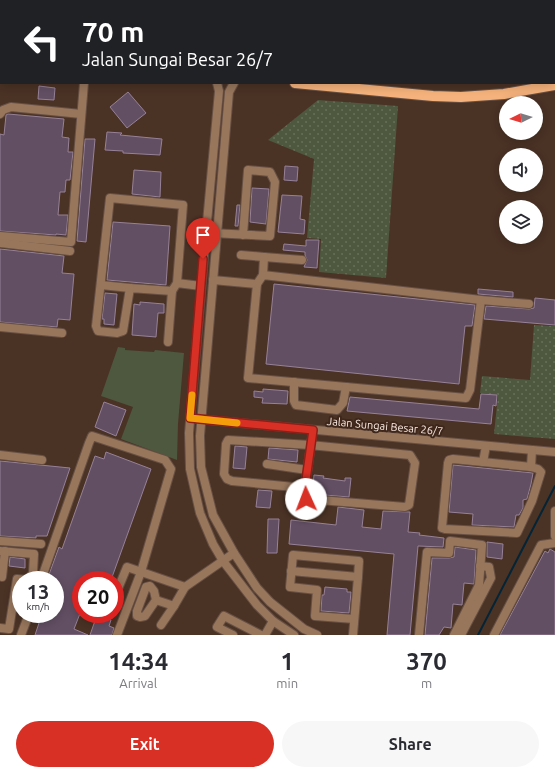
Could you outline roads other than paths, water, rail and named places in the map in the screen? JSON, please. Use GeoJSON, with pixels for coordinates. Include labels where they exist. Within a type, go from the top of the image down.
{"type":"FeatureCollection","features":[{"type":"Feature","properties":{"kind":"main road"},"geometry":{"type":"LineString","coordinates":[[306,84],[433,96],[462,97],[504,94],[555,85]]}},
{"type":"Feature","properties":{"kind":"street"},"geometry":{"type":"LineString","coordinates":[[0,236],[71,242],[84,84]]}},
{"type":"Feature","properties":{"kind":"street"},"geometry":{"type":"LineString","coordinates":[[217,84],[219,92],[190,418],[190,469],[200,513],[223,561],[257,605],[273,621],[294,635]]}},
{"type":"Feature","properties":{"kind":"street"},"geometry":{"type":"LineString","coordinates":[[234,84],[230,92],[201,419],[201,467],[213,515],[234,553],[257,588],[270,602],[304,629],[318,635]]}},
{"type":"Feature","properties":{"kind":"street"},"geometry":{"type":"LineString","coordinates":[[0,114],[3,110],[12,107],[81,114]]}},
{"type":"Feature","properties":{"kind":"street"},"geometry":{"type":"LineString","coordinates":[[206,233],[217,233],[243,235],[270,236],[275,182],[270,172],[248,170],[243,235]]}},
{"type":"Feature","properties":{"kind":"street"},"geometry":{"type":"LineString","coordinates":[[130,288],[123,331],[117,333],[98,331],[96,326],[110,198],[184,205],[178,283],[172,291],[168,342]]}},
{"type":"Feature","properties":{"kind":"street"},"geometry":{"type":"LineString","coordinates":[[0,243],[70,251]]}},
{"type":"Feature","properties":{"kind":"street"},"geometry":{"type":"LineString","coordinates":[[241,255],[302,260]]}},
{"type":"Feature","properties":{"kind":"street"},"geometry":{"type":"LineString","coordinates":[[264,257],[263,275],[257,284],[248,378],[466,398],[470,390],[481,300]]}},
{"type":"Feature","properties":{"kind":"street"},"geometry":{"type":"LineString","coordinates":[[263,275],[481,300],[529,304]]}},
{"type":"Feature","properties":{"kind":"street"},"geometry":{"type":"LineString","coordinates":[[213,280],[257,284]]}},
{"type":"Feature","properties":{"kind":"street"},"geometry":{"type":"LineString","coordinates":[[178,283],[201,286]]}},
{"type":"Feature","properties":{"kind":"street"},"geometry":{"type":"LineString","coordinates":[[101,285],[172,291]]}},
{"type":"Feature","properties":{"kind":"street"},"geometry":{"type":"LineString","coordinates":[[0,328],[62,333]]}},
{"type":"Feature","properties":{"kind":"street"},"geometry":{"type":"LineString","coordinates":[[294,382],[294,401],[296,405],[337,410],[343,403],[346,387]]}},
{"type":"Feature","properties":{"kind":"street","name":"Jalan Sungai Besar 26/7"},"geometry":{"type":"LineString","coordinates":[[190,418],[555,452]]}},
{"type":"Feature","properties":{"kind":"street"},"geometry":{"type":"LineString","coordinates":[[313,430],[304,488],[306,499],[405,507],[409,505],[414,463],[410,455],[412,439]]}},
{"type":"Feature","properties":{"kind":"street"},"geometry":{"type":"LineString","coordinates":[[44,571],[88,443],[92,436],[165,460],[171,469],[140,572],[124,604]]}},
{"type":"Feature","properties":{"kind":"street"},"geometry":{"type":"LineString","coordinates":[[304,488],[232,481],[226,479],[224,474],[226,444],[228,440],[310,445],[410,455]]}},
{"type":"Feature","properties":{"kind":"street"},"geometry":{"type":"LineString","coordinates":[[483,462],[486,446]]}},
{"type":"Feature","properties":{"kind":"street"},"geometry":{"type":"LineString","coordinates":[[531,467],[532,450]]}},
{"type":"Feature","properties":{"kind":"street"},"geometry":{"type":"LineString","coordinates":[[0,455],[42,460]]}},
{"type":"Feature","properties":{"kind":"street"},"geometry":{"type":"LineString","coordinates":[[453,459],[531,467],[538,469],[541,472],[532,501],[517,533],[442,528],[449,460],[453,459]]}},
{"type":"Feature","properties":{"kind":"street"},"geometry":{"type":"LineString","coordinates":[[267,464],[307,470]]}},
{"type":"Feature","properties":{"kind":"street"},"geometry":{"type":"LineString","coordinates":[[555,512],[555,536]]}},
{"type":"Feature","properties":{"kind":"street"},"geometry":{"type":"LineString","coordinates":[[0,541],[40,544]]}},
{"type":"Feature","properties":{"kind":"street"},"geometry":{"type":"LineString","coordinates":[[419,635],[427,552],[449,553],[450,541],[482,545],[479,584],[454,635]]}},
{"type":"Feature","properties":{"kind":"street"},"geometry":{"type":"LineString","coordinates":[[494,635],[541,545],[555,543]]}},
{"type":"Feature","properties":{"kind":"street"},"geometry":{"type":"LineString","coordinates":[[12,578],[1,577],[2,551],[34,554],[33,571]]}},
{"type":"Feature","properties":{"kind":"street"},"geometry":{"type":"LineString","coordinates":[[161,625],[185,587],[234,553]]}},
{"type":"Feature","properties":{"kind":"street"},"geometry":{"type":"LineString","coordinates":[[353,635],[359,561],[293,555],[290,587],[317,590],[315,616],[354,619]]}},
{"type":"Feature","properties":{"kind":"street"},"geometry":{"type":"LineString","coordinates":[[461,635],[491,578],[489,567],[480,566]]}},
{"type":"Feature","properties":{"kind":"street"},"geometry":{"type":"LineString","coordinates":[[124,574],[127,567],[185,587]]}},
{"type":"Feature","properties":{"kind":"street"},"geometry":{"type":"LineString","coordinates":[[291,571],[358,577]]}},
{"type":"Feature","properties":{"kind":"street"},"geometry":{"type":"LineString","coordinates":[[156,600],[174,606]]}},
{"type":"Feature","properties":{"kind":"street"},"geometry":{"type":"LineString","coordinates":[[0,628],[9,629],[12,610]]}},
{"type":"Feature","properties":{"kind":"street"},"geometry":{"type":"LineString","coordinates":[[233,635],[218,627],[224,616],[261,635]]}},
{"type":"Feature","properties":{"kind":"street"},"geometry":{"type":"LineString","coordinates":[[265,635],[273,621]]}},
{"type":"Feature","properties":{"kind":"street"},"geometry":{"type":"LineString","coordinates":[[21,635],[26,623]]}},
{"type":"Feature","properties":{"kind":"street"},"geometry":{"type":"LineString","coordinates":[[117,635],[118,623]]}},
{"type":"Feature","properties":{"kind":"waterway"},"geometry":{"type":"LineString","coordinates":[[478,635],[555,486]]}}]}
